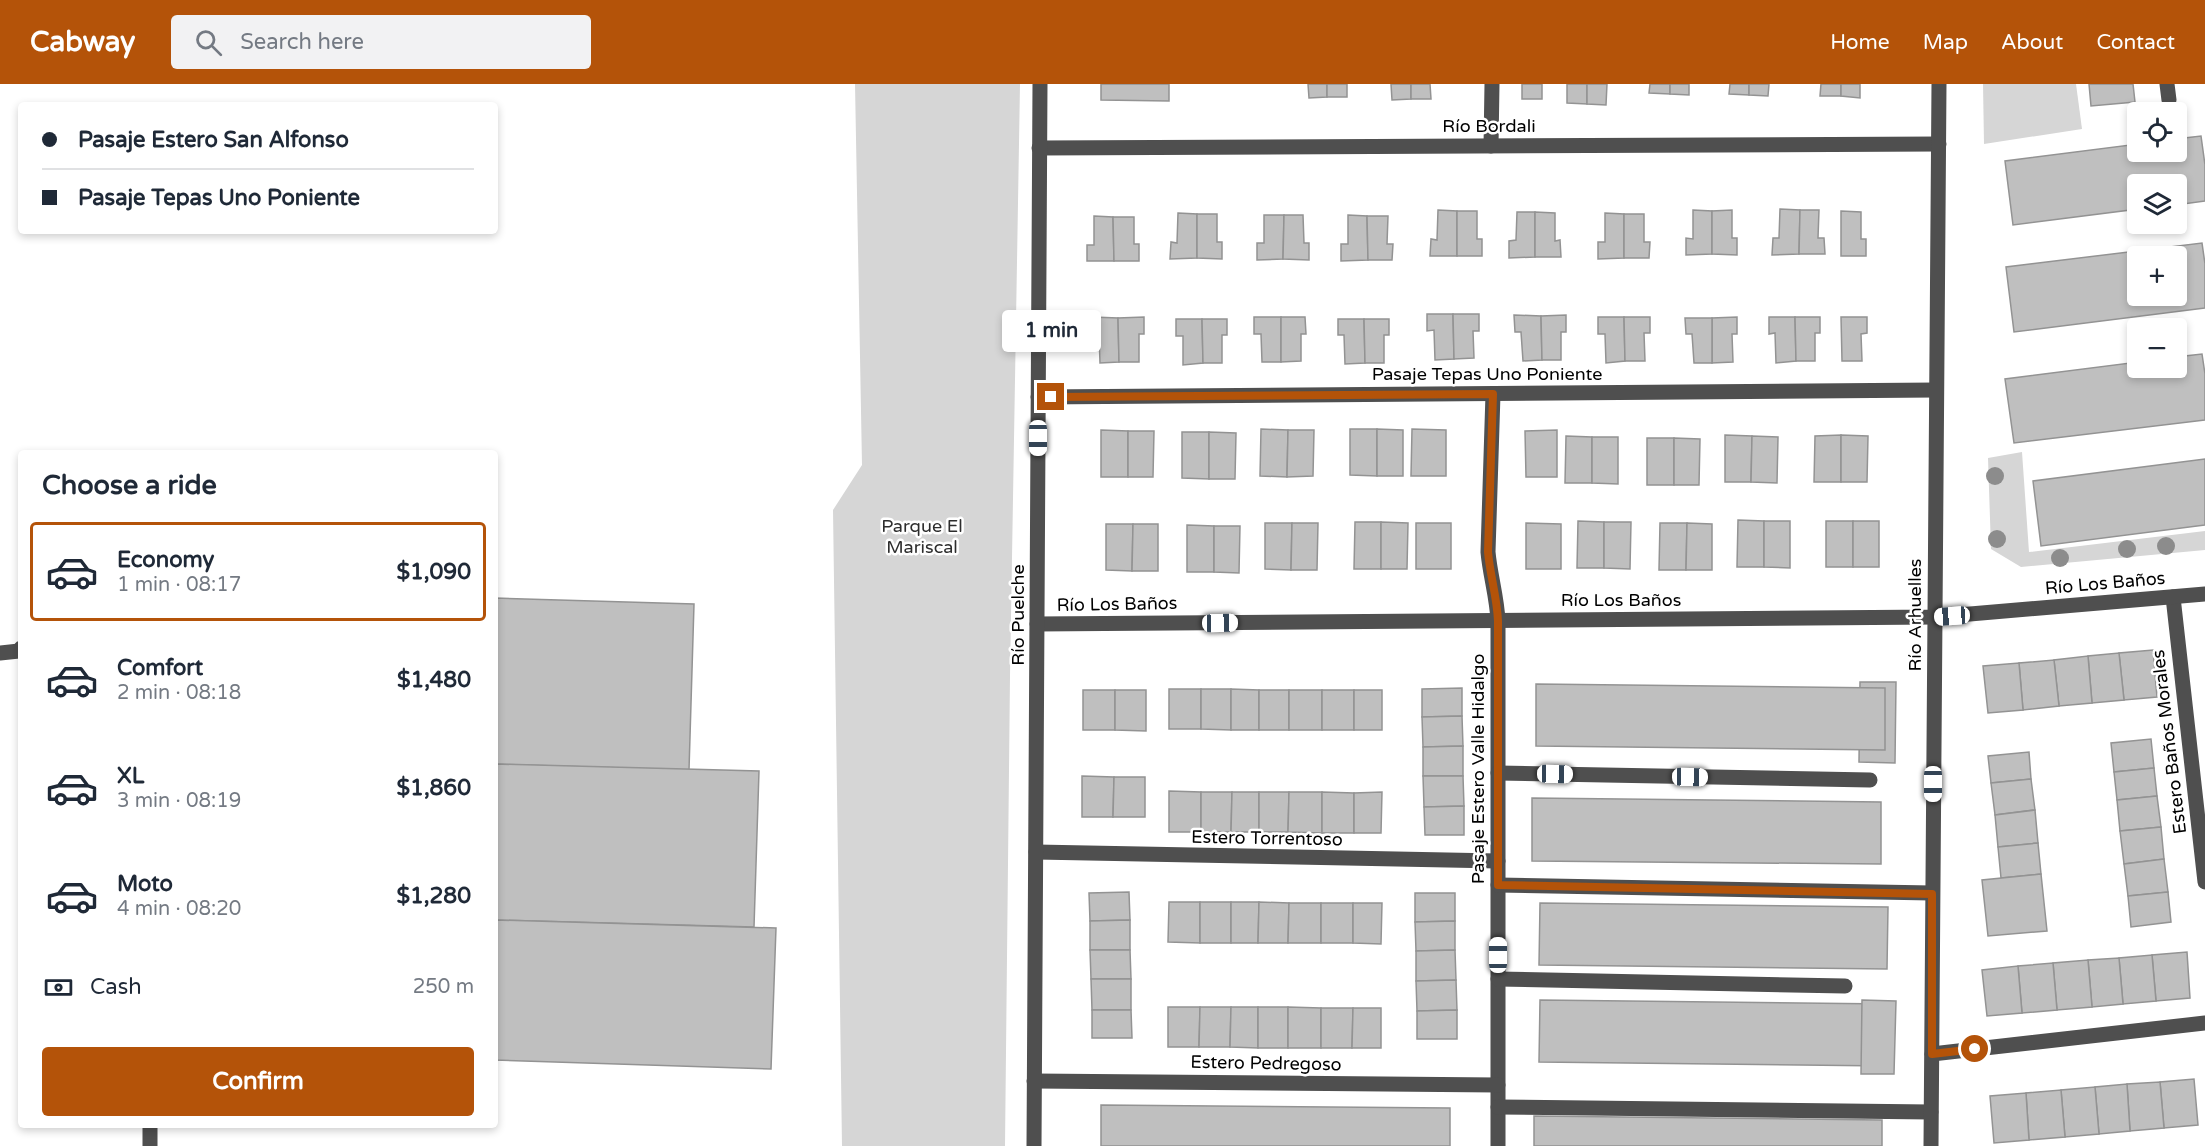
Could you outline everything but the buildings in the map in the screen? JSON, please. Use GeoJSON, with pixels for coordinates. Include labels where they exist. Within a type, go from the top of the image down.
{"type":"FeatureCollection","features":[{"type":"Feature","properties":{"kind":"street","name":"Río Puelche"},"geometry":{"type":"LineString","coordinates":[[1034,1146],[1040,84]]}},
{"type":"Feature","properties":{"kind":"street"},"geometry":{"type":"LineString","coordinates":[[1491,146],[1492,84]]}},
{"type":"Feature","properties":{"kind":"street","name":"Río Arhuelles"},"geometry":{"type":"LineString","coordinates":[[1931,1146],[1939,84]]}},
{"type":"Feature","properties":{"kind":"street","name":"Río Bordali"},"geometry":{"type":"LineString","coordinates":[[1039,148],[1938,144]]}},
{"type":"Feature","properties":{"kind":"street","name":"Pasaje Tepas Uno Poniente"},"geometry":{"type":"LineString","coordinates":[[1038,397],[1936,390]]}},
{"type":"Feature","properties":{"kind":"street","name":"Pasaje Estero Valle Hidalgo"},"geometry":{"type":"LineString","coordinates":[[1493,394],[1488,552],[1489,568],[1497,600],[1498,621],[1498,1146]]}},
{"type":"Feature","properties":{"kind":"street","name":"Río Los Baños"},"geometry":{"type":"LineString","coordinates":[[1037,624],[1935,617],[2205,594]]}},
{"type":"Feature","properties":{"kind":"street","name":"Estero Baños Morales"},"geometry":{"type":"LineString","coordinates":[[2173,597],[2205,882]]}},
{"type":"Feature","properties":{"kind":"street"},"geometry":{"type":"LineString","coordinates":[[0,653],[18,651]]}},
{"type":"Feature","properties":{"kind":"street"},"geometry":{"type":"LineString","coordinates":[[1498,773],[1870,780]]}},
{"type":"Feature","properties":{"kind":"street","name":"Estero Torrentoso"},"geometry":{"type":"LineString","coordinates":[[1036,852],[1498,861]]}},
{"type":"Feature","properties":{"kind":"street"},"geometry":{"type":"LineString","coordinates":[[1498,885],[1932,894]]}},
{"type":"Feature","properties":{"kind":"street"},"geometry":{"type":"LineString","coordinates":[[1498,979],[1845,986]]}},
{"type":"Feature","properties":{"kind":"street"},"geometry":{"type":"LineString","coordinates":[[1932,1054],[2205,1023]]}},
{"type":"Feature","properties":{"kind":"street","name":"Estero Pedregoso"},"geometry":{"type":"LineString","coordinates":[[1034,1081],[1498,1085]]}},
{"type":"Feature","properties":{"kind":"street"},"geometry":{"type":"LineString","coordinates":[[1498,1107],[1931,1112]]}},
{"type":"Feature","properties":{"kind":"street"},"geometry":{"type":"LineString","coordinates":[[150,1128],[150,1146]]}},
{"type":"Feature","properties":{"kind":"green space","name":"Parque El Mariscal"},"geometry":{"type":"Polygon","coordinates":[[[855,84],[1020,84],[1005,1146],[842,1146],[833,510],[862,465],[855,84]]]}},
{"type":"Feature","properties":{"kind":"green space"},"geometry":{"type":"Polygon","coordinates":[[[1983,84],[2076,84],[2082,129],[1984,144],[1983,84]]]}},
{"type":"Feature","properties":{"kind":"green space"},"geometry":{"type":"Polygon","coordinates":[[[2022,452],[2029,552],[2205,531],[2205,550],[2021,567],[1991,549],[1988,458],[2022,452]]]}},
{"type":"Feature","properties":{"kind":"route"},"geometry":{"type":"LineString","coordinates":[[1051,397],[1493,394],[1488,552],[1489,568],[1497,600],[1498,621],[1498,885],[1932,894],[1932,1054],[1975,1049]]}}]}
